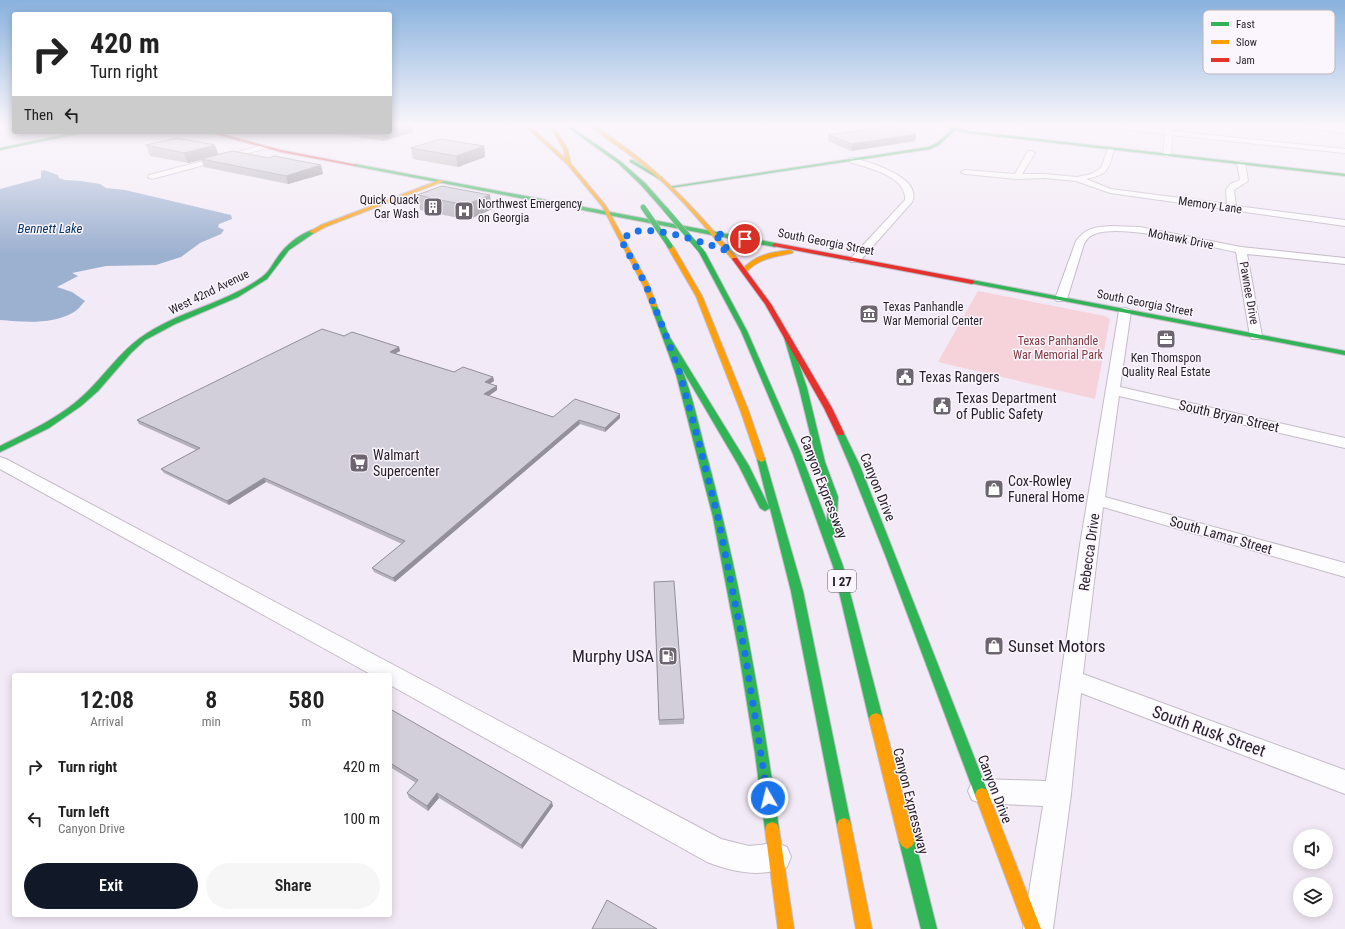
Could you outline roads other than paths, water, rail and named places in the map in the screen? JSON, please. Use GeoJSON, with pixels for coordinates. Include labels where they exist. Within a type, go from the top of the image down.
{"type":"FeatureCollection","features":[{"type":"Feature","properties":{"kind":"main road","name":"South Georgia Street"},"geometry":{"type":"LineString","coordinates":[[371,167],[1345,353]]}},
{"type":"Feature","properties":{"kind":"main road"},"geometry":{"type":"LineString","coordinates":[[572,167],[598,199],[625,237],[646,285],[680,374],[718,517],[745,653],[777,857],[786,929]]}},
{"type":"Feature","properties":{"kind":"main road","name":"Canyon Expressway"},"geometry":{"type":"LineString","coordinates":[[625,167],[643,184],[702,252],[744,331],[797,454],[831,542],[838,566],[929,929]]}},
{"type":"Feature","properties":{"kind":"main road"},"geometry":{"type":"LineString","coordinates":[[643,167],[661,178]]}},
{"type":"Feature","properties":{"kind":"main road","name":"Canyon Drive"},"geometry":{"type":"LineString","coordinates":[[648,167],[670,187],[688,215],[714,233],[745,270],[768,304],[828,408],[855,466],[1033,929]]}},
{"type":"Feature","properties":{"kind":"main road"},"geometry":{"type":"LineString","coordinates":[[670,187],[803,167]]}},
{"type":"Feature","properties":{"kind":"main road"},"geometry":{"type":"LineString","coordinates":[[1279,167],[1345,175]]}},
{"type":"Feature","properties":{"kind":"main road","name":"West 42nd Avenue"},"geometry":{"type":"LineString","coordinates":[[0,449],[43,428],[79,404],[113,370],[128,352],[142,340],[187,316],[249,288],[264,278],[274,269],[281,256],[305,236],[323,226],[442,181]]}},
{"type":"Feature","properties":{"kind":"main road"},"geometry":{"type":"LineString","coordinates":[[578,192],[587,186]]}},
{"type":"Feature","properties":{"kind":"main road"},"geometry":{"type":"LineString","coordinates":[[521,196],[562,196]]}},
{"type":"Feature","properties":{"kind":"main road"},"geometry":{"type":"LineString","coordinates":[[598,199],[618,207],[688,215]]}},
{"type":"Feature","properties":{"kind":"main road"},"geometry":{"type":"LineString","coordinates":[[641,204],[684,268],[699,296],[744,412],[764,469],[797,591],[833,764],[864,929]]}},
{"type":"Feature","properties":{"kind":"main road"},"geometry":{"type":"LineString","coordinates":[[650,232],[698,240],[730,252]]}},
{"type":"Feature","properties":{"kind":"main road"},"geometry":{"type":"LineString","coordinates":[[745,270],[751,263],[760,257],[807,251]]}},
{"type":"Feature","properties":{"kind":"main road"},"geometry":{"type":"LineString","coordinates":[[787,337],[803,388],[821,462],[833,497],[831,542]]}},
{"type":"Feature","properties":{"kind":"main road"},"geometry":{"type":"LineString","coordinates":[[667,338],[744,466],[787,554]]}},
{"type":"Feature","properties":{"kind":"street"},"geometry":{"type":"LineString","coordinates":[[152,177],[188,167]]}},
{"type":"Feature","properties":{"kind":"street"},"geometry":{"type":"LineString","coordinates":[[855,260],[909,200],[910,192],[906,185],[889,174],[872,167]]}},
{"type":"Feature","properties":{"kind":"street"},"geometry":{"type":"LineString","coordinates":[[1017,177],[1023,167]]}},
{"type":"Feature","properties":{"kind":"street","name":"Memory Lane"},"geometry":{"type":"LineString","coordinates":[[1077,179],[1101,174],[1105,167]]}},
{"type":"Feature","properties":{"kind":"street"},"geometry":{"type":"LineString","coordinates":[[1232,208],[1230,190],[1244,181],[1242,167]]}},
{"type":"Feature","properties":{"kind":"street","name":"Memory Lane"},"geometry":{"type":"LineString","coordinates":[[965,172],[1017,177],[1044,176],[1077,179],[1110,191],[1345,223]]}},
{"type":"Feature","properties":{"kind":"street","name":"Mohawk Drive"},"geometry":{"type":"LineString","coordinates":[[1061,299],[1079,243],[1084,236],[1091,233],[1112,229],[1140,230],[1241,250],[1345,262]]}},
{"type":"Feature","properties":{"kind":"street","name":"Pawnee Drive"},"geometry":{"type":"LineString","coordinates":[[1241,250],[1256,336]]}},
{"type":"Feature","properties":{"kind":"street","name":"Rebecca Drive"},"geometry":{"type":"LineString","coordinates":[[1038,929],[1058,794],[1089,545],[1125,311]]}},
{"type":"Feature","properties":{"kind":"street","name":"South Bryan Street"},"geometry":{"type":"LineString","coordinates":[[1113,390],[1345,443]]}},
{"type":"Feature","properties":{"kind":"street"},"geometry":{"type":"LineString","coordinates":[[0,462],[388,673]]}},
{"type":"Feature","properties":{"kind":"street","name":"South Lamar Street"},"geometry":{"type":"LineString","coordinates":[[1097,500],[1345,570]]}},
{"type":"Feature","properties":{"kind":"street"},"geometry":{"type":"LineString","coordinates":[[392,675],[717,852],[749,860],[777,857]]}},
{"type":"Feature","properties":{"kind":"street","name":"South Rusk Street"},"geometry":{"type":"LineString","coordinates":[[1073,680],[1345,782]]}},
{"type":"Feature","properties":{"kind":"street"},"geometry":{"type":"LineString","coordinates":[[981,791],[1058,794]]}},
{"type":"Feature","properties":{"kind":"water","name":"Bennett Lake"},"geometry":{"type":"Polygon","coordinates":[[[44,170],[58,175],[59,178],[65,180],[100,184],[106,188],[125,190],[231,215],[232,219],[219,224],[218,227],[224,230],[221,234],[200,243],[181,257],[156,265],[106,266],[72,273],[78,276],[57,287],[72,292],[85,301],[75,311],[65,316],[38,322],[0,320],[0,189],[41,178],[41,171],[44,170]]]}},
{"type":"Feature","properties":{"kind":"place","name":"Quick Quack Car Wash"},"geometry":{"type":"Point","coordinates":[433,207]}},
{"type":"Feature","properties":{"kind":"place","name":"Northwest Emergency on Georgia"},"geometry":{"type":"Point","coordinates":[464,211]}},
{"type":"Feature","properties":{"kind":"place","name":"Texas Panhandle War Memorial Center"},"geometry":{"type":"Point","coordinates":[869,314]}},
{"type":"Feature","properties":{"kind":"place","name":"Ken Thomspon Quality Real Estate"},"geometry":{"type":"Point","coordinates":[1166,339]}},
{"type":"Feature","properties":{"kind":"place","name":"Texas Rangers"},"geometry":{"type":"Point","coordinates":[905,377]}},
{"type":"Feature","properties":{"kind":"place","name":"Texas Department of Public Safety"},"geometry":{"type":"Point","coordinates":[942,406]}},
{"type":"Feature","properties":{"kind":"place","name":"Walmart Supercenter"},"geometry":{"type":"Point","coordinates":[359,463]}},
{"type":"Feature","properties":{"kind":"place","name":"Cox-Rowley Funeral Home"},"geometry":{"type":"Point","coordinates":[994,489]}},
{"type":"Feature","properties":{"kind":"place","name":"Sunset Motors"},"geometry":{"type":"Point","coordinates":[994,646]}},
{"type":"Feature","properties":{"kind":"place","name":"Murphy USA"},"geometry":{"type":"Point","coordinates":[668,656]}},
{"type":"Feature","properties":{"kind":"park label","name":"Texas Panhandle War Memorial Park"},"geometry":{"type":"Point","coordinates":[1058,348]}}]}
